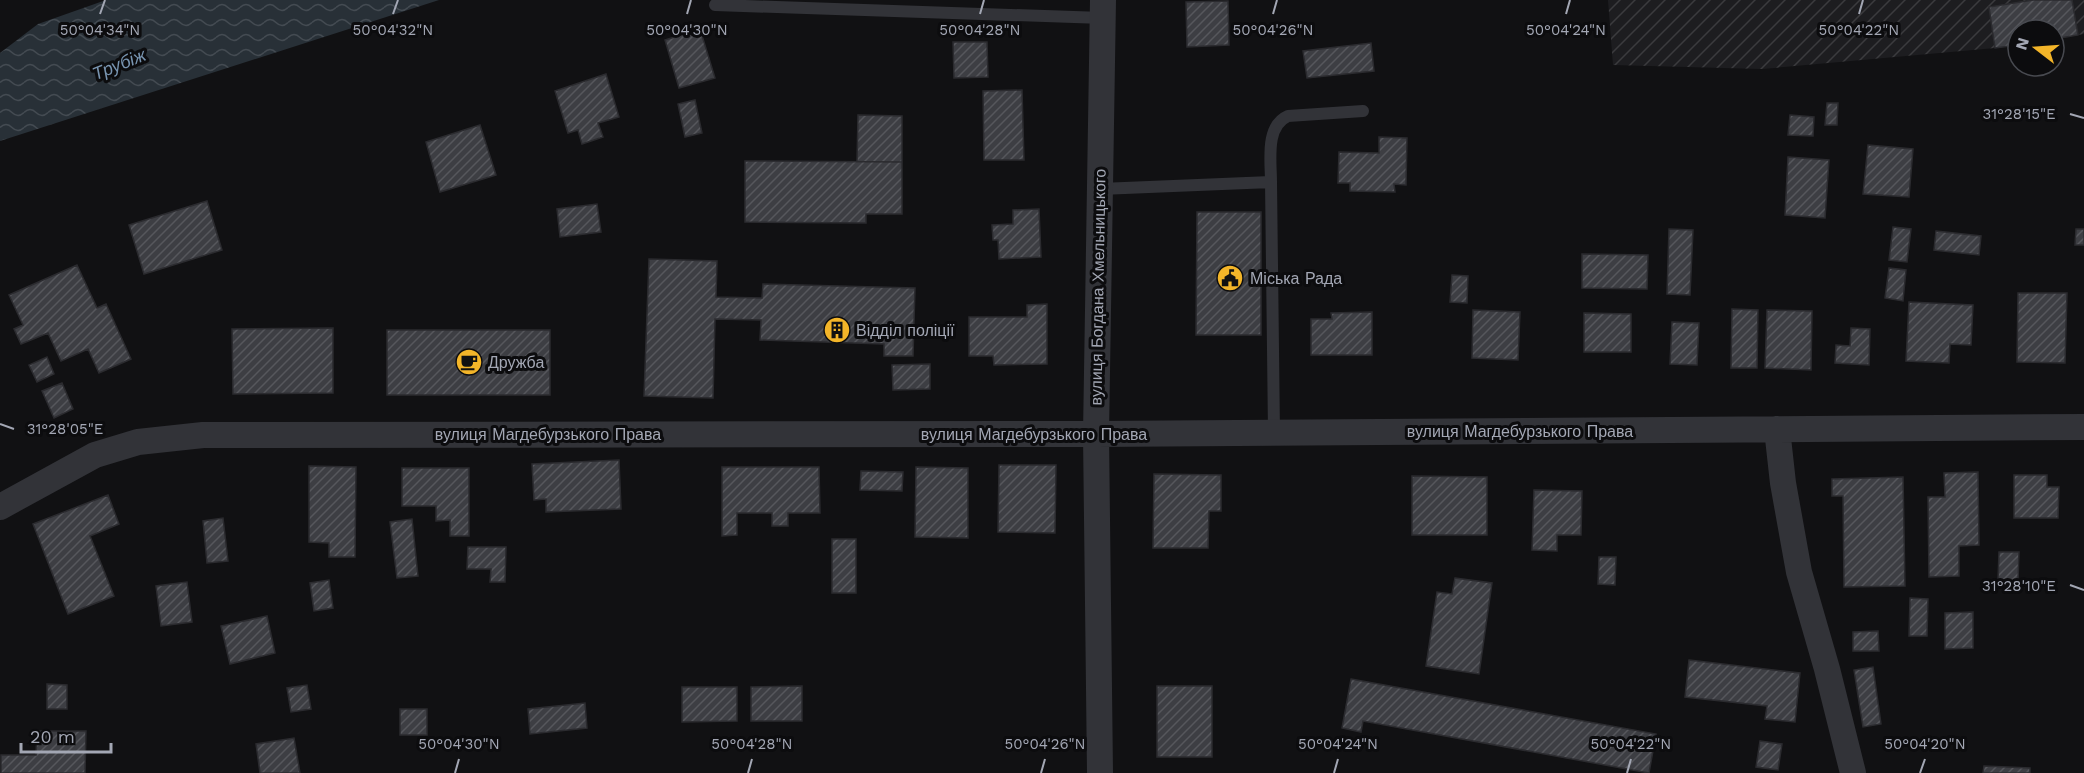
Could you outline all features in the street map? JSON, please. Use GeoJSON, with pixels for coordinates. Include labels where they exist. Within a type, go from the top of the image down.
{"type":"FeatureCollection","features":[{"type":"Feature","properties":{"kind":"street","name":"вулиця Богдана Хмельницького"},"geometry":{"type":"LineString","coordinates":[[1100,773],[1096,434],[1103,9]]}},
{"type":"Feature","properties":{"kind":"street","name":"вулиця Магдебурзького Права"},"geometry":{"type":"LineString","coordinates":[[0,507],[95,455],[138,442],[203,435],[1096,434],[2084,427]]}},
{"type":"Feature","properties":{"kind":"street"},"geometry":{"type":"LineString","coordinates":[[1777,429],[1783,483],[1798,573],[1827,669],[1853,773]]}},
{"type":"Feature","properties":{"kind":"lane","name":"вулиця Богдана Хмельницького"},"geometry":{"type":"LineString","coordinates":[[715,5],[1103,9]]}},
{"type":"Feature","properties":{"kind":"lane"},"geometry":{"type":"LineString","coordinates":[[1274,433],[1271,182],[1273,132],[1281,119],[1288,116],[1363,111]]}},
{"type":"Feature","properties":{"kind":"lane"},"geometry":{"type":"LineString","coordinates":[[1100,189],[1271,182]]}},
{"type":"Feature","properties":{"kind":"shaded area"},"geometry":{"type":"Polygon","coordinates":[[[1608,0],[2084,0],[2084,34],[2066,37],[2066,18],[2006,18],[2006,47],[1762,69],[1613,65],[1608,0]]]}},
{"type":"Feature","properties":{"kind":"water","name":"Трубіж"},"geometry":{"type":"Polygon","coordinates":[[[106,0],[439,0],[0,141],[0,53],[38,24],[106,0]]]}},
{"type":"Feature","properties":{"kind":"building"},"geometry":{"type":"Polygon","coordinates":[[[2033,0],[2072,0],[2078,35],[2066,37],[2066,18],[2006,18],[2006,47],[1995,48],[1989,7],[2033,0]]]}},
{"type":"Feature","properties":{"kind":"building"},"geometry":{"type":"Polygon","coordinates":[[[1228,1],[1229,45],[1187,47],[1186,2],[1228,1]]]}},
{"type":"Feature","properties":{"kind":"building"},"geometry":{"type":"Polygon","coordinates":[[[700,29],[715,78],[679,88],[665,40],[700,29]]]}},
{"type":"Feature","properties":{"kind":"building"},"geometry":{"type":"Polygon","coordinates":[[[953,42],[987,42],[988,77],[954,78],[953,42]]]}},
{"type":"Feature","properties":{"kind":"building"},"geometry":{"type":"Polygon","coordinates":[[[1371,43],[1374,71],[1307,78],[1303,51],[1371,43]]]}},
{"type":"Feature","properties":{"kind":"building"},"geometry":{"type":"Polygon","coordinates":[[[606,74],[619,117],[598,123],[603,137],[582,144],[578,130],[568,133],[555,91],[606,74]]]}},
{"type":"Feature","properties":{"kind":"building"},"geometry":{"type":"Polygon","coordinates":[[[1022,90],[1024,160],[984,160],[983,91],[1022,90]]]}},
{"type":"Feature","properties":{"kind":"building"},"geometry":{"type":"Polygon","coordinates":[[[695,100],[702,133],[685,137],[678,104],[695,100]]]}},
{"type":"Feature","properties":{"kind":"building"},"geometry":{"type":"Polygon","coordinates":[[[1827,103],[1838,103],[1837,125],[1825,125],[1827,103]]]}},
{"type":"Feature","properties":{"kind":"building"},"geometry":{"type":"Polygon","coordinates":[[[858,115],[902,116],[902,162],[857,162],[858,115]]]}},
{"type":"Feature","properties":{"kind":"building"},"geometry":{"type":"Polygon","coordinates":[[[1790,115],[1814,117],[1813,136],[1788,135],[1790,115]]]}},
{"type":"Feature","properties":{"kind":"building"},"geometry":{"type":"Polygon","coordinates":[[[480,125],[496,175],[440,192],[426,142],[480,125]]]}},
{"type":"Feature","properties":{"kind":"building"},"geometry":{"type":"Polygon","coordinates":[[[1379,137],[1407,138],[1406,185],[1394,184],[1395,192],[1350,191],[1350,183],[1338,183],[1339,152],[1379,153],[1379,137]]]}},
{"type":"Feature","properties":{"kind":"building"},"geometry":{"type":"Polygon","coordinates":[[[1868,145],[1913,149],[1909,197],[1863,194],[1868,145]]]}},
{"type":"Feature","properties":{"kind":"building"},"geometry":{"type":"Polygon","coordinates":[[[1788,157],[1829,160],[1825,218],[1785,215],[1788,157]]]}},
{"type":"Feature","properties":{"kind":"building"},"geometry":{"type":"Polygon","coordinates":[[[745,161],[902,162],[902,214],[866,214],[866,223],[745,222],[745,161]]]}},
{"type":"Feature","properties":{"kind":"building"},"geometry":{"type":"Polygon","coordinates":[[[207,201],[222,250],[144,274],[129,225],[207,201]]]}},
{"type":"Feature","properties":{"kind":"building"},"geometry":{"type":"Polygon","coordinates":[[[597,204],[601,232],[560,237],[557,209],[597,204]]]}},
{"type":"Feature","properties":{"kind":"building"},"geometry":{"type":"Polygon","coordinates":[[[1039,209],[1041,257],[999,259],[998,240],[993,240],[992,225],[1013,224],[1013,210],[1039,209]]]}},
{"type":"Feature","properties":{"kind":"building","name":"Міська Рада"},"geometry":{"type":"Polygon","coordinates":[[[1197,212],[1261,212],[1261,335],[1196,335],[1197,212]]]}},
{"type":"Feature","properties":{"kind":"building"},"geometry":{"type":"Polygon","coordinates":[[[1893,227],[1911,229],[1907,262],[1889,260],[1893,227]]]}},
{"type":"Feature","properties":{"kind":"building"},"geometry":{"type":"Polygon","coordinates":[[[1669,229],[1693,230],[1690,295],[1667,294],[1669,229]]]}},
{"type":"Feature","properties":{"kind":"building"},"geometry":{"type":"Polygon","coordinates":[[[2076,229],[2084,229],[2084,245],[2075,245],[2076,229]]]}},
{"type":"Feature","properties":{"kind":"building"},"geometry":{"type":"Polygon","coordinates":[[[1936,231],[1981,236],[1979,255],[1934,250],[1936,231]]]}},
{"type":"Feature","properties":{"kind":"building"},"geometry":{"type":"Polygon","coordinates":[[[1582,254],[1648,255],[1647,289],[1582,288],[1582,254]]]}},
{"type":"Feature","properties":{"kind":"building","name":"Відділ поліції"},"geometry":{"type":"Polygon","coordinates":[[[649,259],[717,261],[716,297],[762,298],[763,284],[915,288],[913,356],[884,356],[884,344],[760,340],[761,320],[715,319],[713,398],[644,396],[649,259]]]}},
{"type":"Feature","properties":{"kind":"building"},"geometry":{"type":"Polygon","coordinates":[[[77,265],[97,308],[106,304],[131,359],[99,373],[88,349],[61,361],[48,333],[21,344],[14,329],[23,325],[9,295],[77,265]]]}},
{"type":"Feature","properties":{"kind":"building"},"geometry":{"type":"Polygon","coordinates":[[[1889,268],[1906,270],[1903,301],[1885,298],[1889,268]]]}},
{"type":"Feature","properties":{"kind":"building"},"geometry":{"type":"Polygon","coordinates":[[[1452,275],[1468,276],[1467,303],[1450,302],[1452,275]]]}},
{"type":"Feature","properties":{"kind":"building"},"geometry":{"type":"Polygon","coordinates":[[[2018,293],[2067,293],[2065,363],[2017,362],[2018,293]]]}},
{"type":"Feature","properties":{"kind":"building"},"geometry":{"type":"Polygon","coordinates":[[[1909,302],[1973,305],[1971,345],[1950,344],[1949,363],[1906,361],[1909,302]]]}},
{"type":"Feature","properties":{"kind":"building"},"geometry":{"type":"Polygon","coordinates":[[[1047,304],[1047,364],[994,365],[993,356],[969,356],[969,317],[1027,317],[1027,305],[1047,304]]]}},
{"type":"Feature","properties":{"kind":"building"},"geometry":{"type":"Polygon","coordinates":[[[1732,309],[1758,310],[1757,368],[1731,368],[1732,309]]]}},
{"type":"Feature","properties":{"kind":"building"},"geometry":{"type":"Polygon","coordinates":[[[1473,310],[1520,312],[1518,360],[1472,358],[1473,310]]]}},
{"type":"Feature","properties":{"kind":"building"},"geometry":{"type":"Polygon","coordinates":[[[1767,310],[1812,311],[1811,370],[1765,368],[1767,310]]]}},
{"type":"Feature","properties":{"kind":"building"},"geometry":{"type":"Polygon","coordinates":[[[1372,312],[1372,355],[1311,355],[1311,319],[1332,319],[1331,313],[1372,312]]]}},
{"type":"Feature","properties":{"kind":"building"},"geometry":{"type":"Polygon","coordinates":[[[1584,313],[1631,314],[1631,352],[1584,352],[1584,313]]]}},
{"type":"Feature","properties":{"kind":"building"},"geometry":{"type":"Polygon","coordinates":[[[1672,322],[1699,323],[1697,365],[1670,364],[1672,322]]]}},
{"type":"Feature","properties":{"kind":"building"},"geometry":{"type":"Polygon","coordinates":[[[333,328],[333,393],[233,394],[232,329],[333,328]]]}},
{"type":"Feature","properties":{"kind":"building"},"geometry":{"type":"Polygon","coordinates":[[[1851,328],[1870,329],[1869,365],[1835,363],[1836,345],[1850,346],[1851,328]]]}},
{"type":"Feature","properties":{"kind":"building","name":"Дружба"},"geometry":{"type":"Polygon","coordinates":[[[387,330],[550,330],[550,395],[387,395],[387,330]]]}},
{"type":"Feature","properties":{"kind":"building"},"geometry":{"type":"Polygon","coordinates":[[[47,357],[54,374],[37,382],[29,365],[47,357]]]}},
{"type":"Feature","properties":{"kind":"building"},"geometry":{"type":"Polygon","coordinates":[[[930,364],[930,389],[893,390],[892,365],[930,364]]]}},
{"type":"Feature","properties":{"kind":"building"},"geometry":{"type":"Polygon","coordinates":[[[62,383],[73,409],[54,418],[42,391],[62,383]]]}},
{"type":"Feature","properties":{"kind":"building"},"geometry":{"type":"Polygon","coordinates":[[[619,460],[621,509],[546,512],[546,499],[534,500],[532,464],[619,460]]]}},
{"type":"Feature","properties":{"kind":"building"},"geometry":{"type":"Polygon","coordinates":[[[999,465],[1056,465],[1055,533],[998,532],[999,465]]]}},
{"type":"Feature","properties":{"kind":"building"},"geometry":{"type":"Polygon","coordinates":[[[309,466],[356,467],[355,557],[329,557],[329,543],[309,542],[309,466]]]}},
{"type":"Feature","properties":{"kind":"building"},"geometry":{"type":"Polygon","coordinates":[[[722,467],[819,467],[820,513],[788,513],[788,526],[772,526],[772,513],[737,513],[737,535],[722,536],[722,467]]]}},
{"type":"Feature","properties":{"kind":"building"},"geometry":{"type":"Polygon","coordinates":[[[916,467],[968,468],[968,538],[915,537],[916,467]]]}},
{"type":"Feature","properties":{"kind":"building"},"geometry":{"type":"Polygon","coordinates":[[[402,468],[469,468],[469,536],[450,536],[450,520],[436,521],[436,506],[402,506],[402,468]]]}},
{"type":"Feature","properties":{"kind":"building"},"geometry":{"type":"Polygon","coordinates":[[[861,471],[903,472],[902,491],[860,490],[861,471]]]}},
{"type":"Feature","properties":{"kind":"building"},"geometry":{"type":"Polygon","coordinates":[[[1978,472],[1979,545],[1959,546],[1959,576],[1929,577],[1928,497],[1945,497],[1944,473],[1978,472]]]}},
{"type":"Feature","properties":{"kind":"building"},"geometry":{"type":"Polygon","coordinates":[[[1154,474],[1221,475],[1221,511],[1209,511],[1208,548],[1153,548],[1154,474]]]}},
{"type":"Feature","properties":{"kind":"building"},"geometry":{"type":"Polygon","coordinates":[[[2014,475],[2047,475],[2047,487],[2059,487],[2058,518],[2014,518],[2014,475]]]}},
{"type":"Feature","properties":{"kind":"building"},"geometry":{"type":"Polygon","coordinates":[[[1412,476],[1487,477],[1487,535],[1412,535],[1412,476]]]}},
{"type":"Feature","properties":{"kind":"building"},"geometry":{"type":"Polygon","coordinates":[[[1903,477],[1905,586],[1844,587],[1843,496],[1832,496],[1832,479],[1903,477]]]}},
{"type":"Feature","properties":{"kind":"building"},"geometry":{"type":"Polygon","coordinates":[[[1534,490],[1582,491],[1581,535],[1557,535],[1557,551],[1532,550],[1534,490]]]}},
{"type":"Feature","properties":{"kind":"building"},"geometry":{"type":"Polygon","coordinates":[[[108,495],[119,524],[90,536],[114,596],[68,614],[33,524],[108,495]]]}},
{"type":"Feature","properties":{"kind":"building"},"geometry":{"type":"Polygon","coordinates":[[[223,518],[228,561],[207,563],[203,521],[223,518]]]}},
{"type":"Feature","properties":{"kind":"building"},"geometry":{"type":"Polygon","coordinates":[[[412,519],[418,576],[397,578],[390,522],[412,519]]]}},
{"type":"Feature","properties":{"kind":"building"},"geometry":{"type":"Polygon","coordinates":[[[832,539],[856,539],[856,593],[832,593],[832,539]]]}},
{"type":"Feature","properties":{"kind":"building"},"geometry":{"type":"Polygon","coordinates":[[[468,547],[506,547],[505,582],[490,582],[491,569],[467,569],[468,547]]]}},
{"type":"Feature","properties":{"kind":"building"},"geometry":{"type":"Polygon","coordinates":[[[1999,552],[2019,552],[2018,581],[1998,580],[1999,552]]]}},
{"type":"Feature","properties":{"kind":"building"},"geometry":{"type":"Polygon","coordinates":[[[1599,557],[1616,557],[1615,585],[1598,584],[1599,557]]]}},
{"type":"Feature","properties":{"kind":"building"},"geometry":{"type":"Polygon","coordinates":[[[1455,578],[1492,583],[1479,674],[1426,666],[1437,592],[1452,594],[1455,578]]]}},
{"type":"Feature","properties":{"kind":"building"},"geometry":{"type":"Polygon","coordinates":[[[329,580],[333,608],[314,611],[310,583],[329,580]]]}},
{"type":"Feature","properties":{"kind":"building"},"geometry":{"type":"Polygon","coordinates":[[[187,582],[192,622],[161,626],[156,586],[187,582]]]}},
{"type":"Feature","properties":{"kind":"building"},"geometry":{"type":"Polygon","coordinates":[[[1910,598],[1928,599],[1927,636],[1909,636],[1910,598]]]}},
{"type":"Feature","properties":{"kind":"building"},"geometry":{"type":"Polygon","coordinates":[[[1973,612],[1973,648],[1945,649],[1945,613],[1973,612]]]}},
{"type":"Feature","properties":{"kind":"building"},"geometry":{"type":"Polygon","coordinates":[[[267,616],[275,653],[230,664],[221,626],[267,616]]]}},
{"type":"Feature","properties":{"kind":"building"},"geometry":{"type":"Polygon","coordinates":[[[1878,631],[1879,651],[1853,651],[1853,632],[1878,631]]]}},
{"type":"Feature","properties":{"kind":"building"},"geometry":{"type":"Polygon","coordinates":[[[1689,660],[1800,673],[1795,722],[1765,719],[1767,706],[1685,697],[1689,660]]]}},
{"type":"Feature","properties":{"kind":"building"},"geometry":{"type":"Polygon","coordinates":[[[1873,667],[1881,724],[1863,727],[1854,670],[1873,667]]]}},
{"type":"Feature","properties":{"kind":"building"},"geometry":{"type":"Polygon","coordinates":[[[1351,679],[1656,734],[1649,773],[1363,721],[1361,732],[1342,728],[1351,679]]]}},
{"type":"Feature","properties":{"kind":"building"},"geometry":{"type":"Polygon","coordinates":[[[47,684],[67,685],[67,709],[47,709],[47,684]]]}},
{"type":"Feature","properties":{"kind":"building"},"geometry":{"type":"Polygon","coordinates":[[[307,685],[311,709],[291,712],[287,688],[307,685]]]}},
{"type":"Feature","properties":{"kind":"building"},"geometry":{"type":"Polygon","coordinates":[[[802,686],[802,721],[751,721],[751,687],[802,686]]]}},
{"type":"Feature","properties":{"kind":"building"},"geometry":{"type":"Polygon","coordinates":[[[1157,686],[1212,686],[1212,757],[1157,757],[1157,686]]]}},
{"type":"Feature","properties":{"kind":"building"},"geometry":{"type":"Polygon","coordinates":[[[682,687],[737,687],[737,721],[682,722],[682,687]]]}},
{"type":"Feature","properties":{"kind":"building"},"geometry":{"type":"Polygon","coordinates":[[[585,703],[587,728],[530,734],[528,709],[585,703]]]}},
{"type":"Feature","properties":{"kind":"building"},"geometry":{"type":"Polygon","coordinates":[[[400,709],[427,709],[427,735],[400,735],[400,709]]]}},
{"type":"Feature","properties":{"kind":"building"},"geometry":{"type":"Polygon","coordinates":[[[37,731],[86,731],[85,773],[1,773],[1,755],[36,755],[37,731]]]}},
{"type":"Feature","properties":{"kind":"building"},"geometry":{"type":"Polygon","coordinates":[[[294,738],[300,773],[260,773],[256,744],[294,738]]]}},
{"type":"Feature","properties":{"kind":"building"},"geometry":{"type":"Polygon","coordinates":[[[1760,741],[1782,744],[1778,770],[1756,767],[1760,741]]]}},
{"type":"Feature","properties":{"kind":"building"},"geometry":{"type":"Polygon","coordinates":[[[1984,766],[2030,768],[2030,773],[1983,773],[1984,766]]]}},
{"type":"Feature","properties":{"kind":"place","name":"Міська Рада"},"geometry":{"type":"Point","coordinates":[1230,278]}},
{"type":"Feature","properties":{"kind":"place","name":"Відділ поліції"},"geometry":{"type":"Point","coordinates":[837,330]}},
{"type":"Feature","properties":{"kind":"place","name":"Дружба"},"geometry":{"type":"Point","coordinates":[469,362]}}]}
